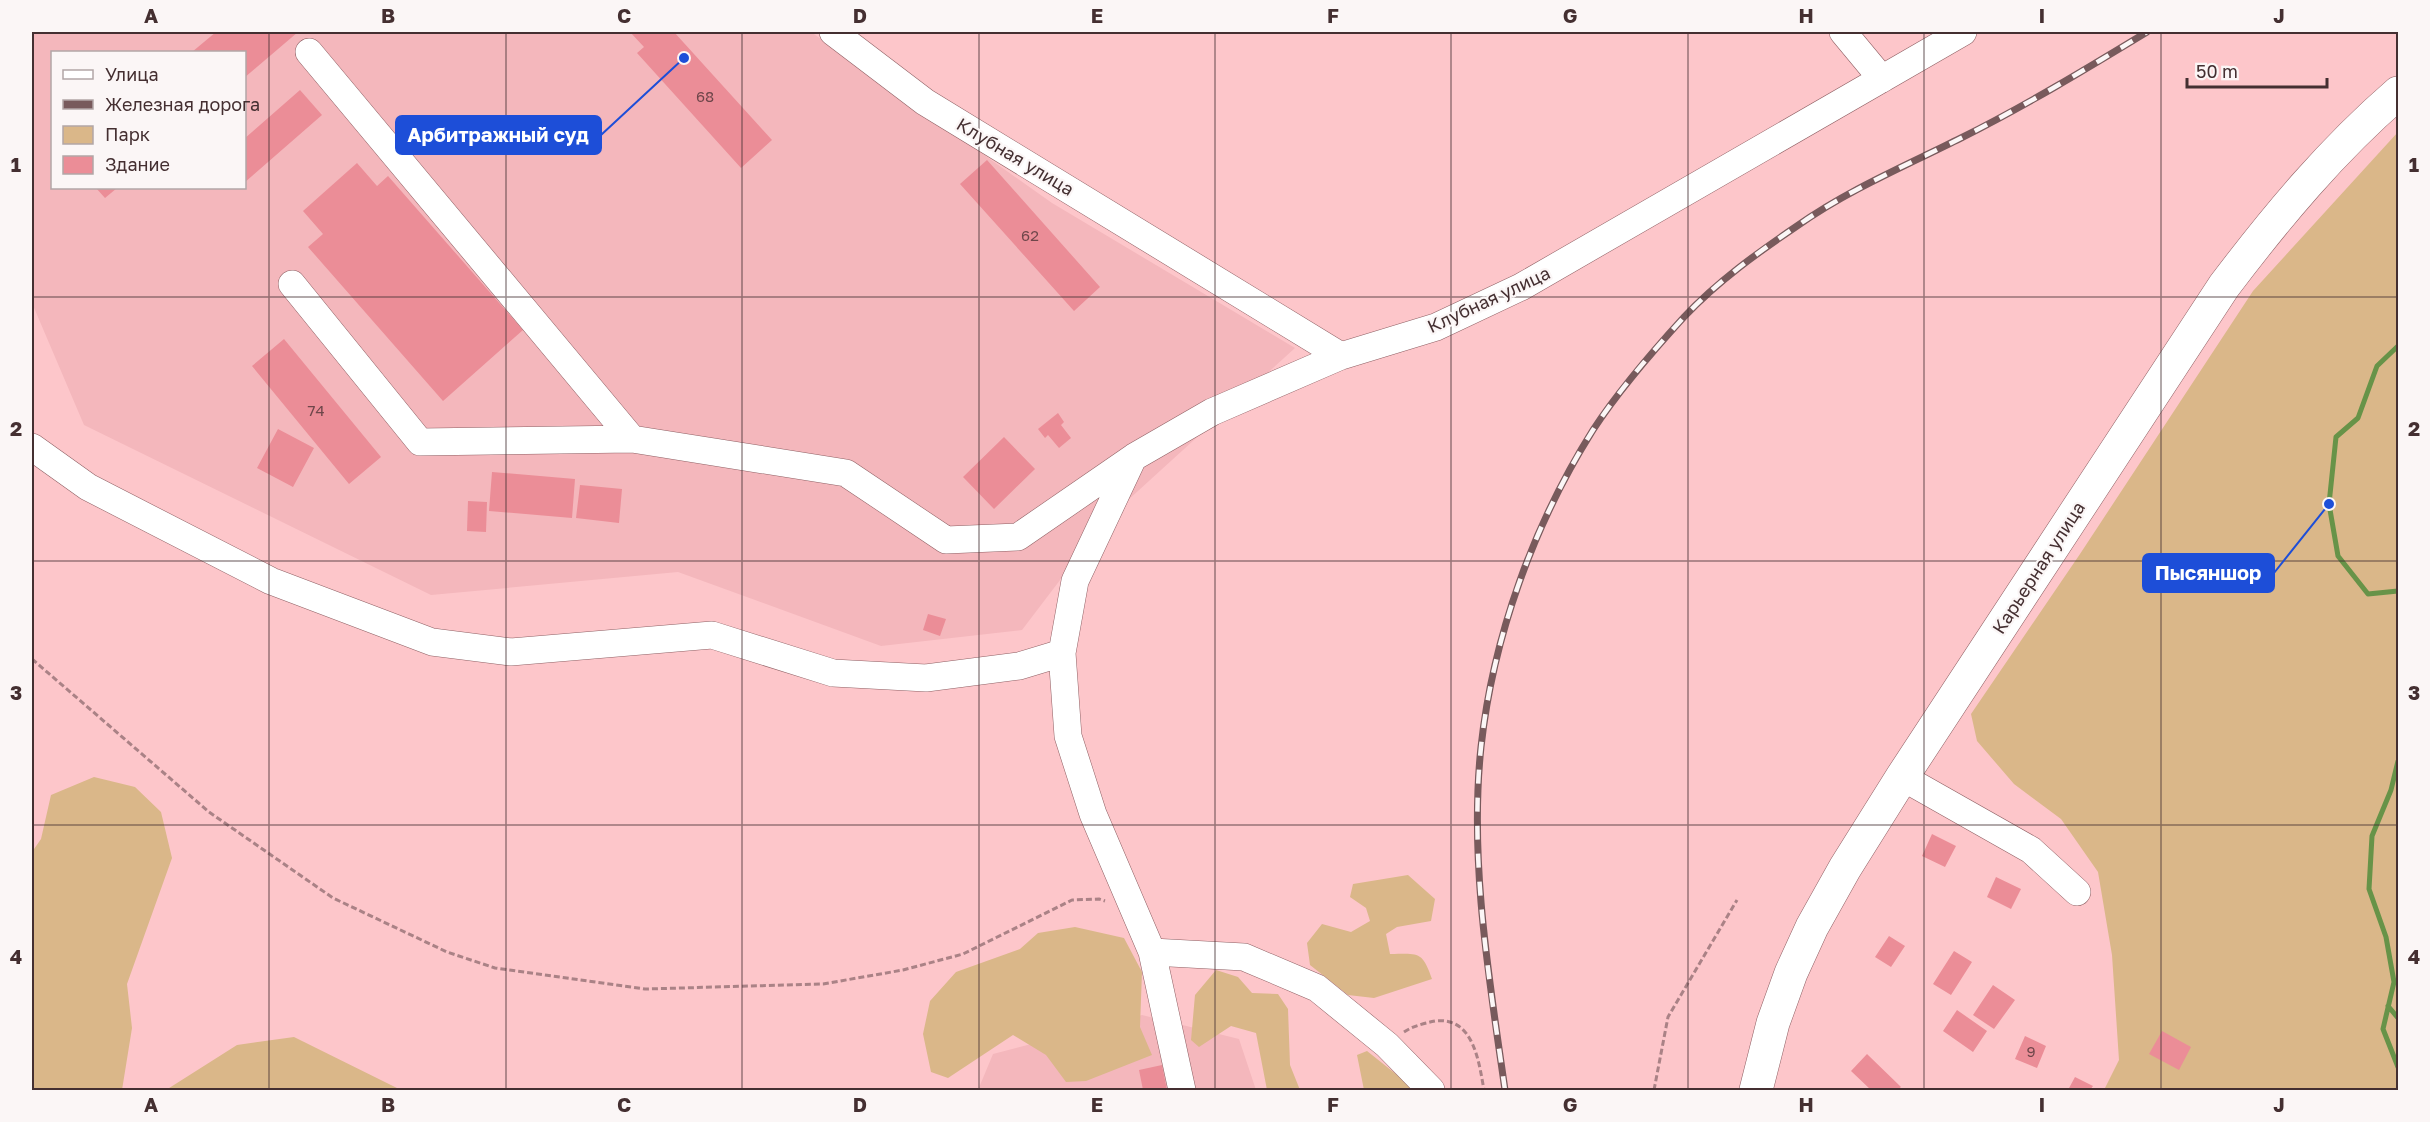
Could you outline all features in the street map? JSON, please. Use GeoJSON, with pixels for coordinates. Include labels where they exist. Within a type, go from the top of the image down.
{"type":"FeatureCollection","features":[{"type":"Feature","properties":{"kind":"main road","name":"Карьерная улица"},"geometry":{"type":"LineString","coordinates":[[1756,1090],[1773,1023],[1791,973],[1812,927],[1845,868],[1902,777],[2224,286],[2266,231],[2312,177],[2356,131],[2398,93]]}},
{"type":"Feature","properties":{"kind":"street","name":"Клубная улица"},"geometry":{"type":"LineString","coordinates":[[834,32],[924,102],[1341,356],[1436,327],[1521,287],[1963,32]]}},
{"type":"Feature","properties":{"kind":"street"},"geometry":{"type":"LineString","coordinates":[[1843,32],[1882,79]]}},
{"type":"Feature","properties":{"kind":"street"},"geometry":{"type":"LineString","coordinates":[[309,52],[632,439]]}},
{"type":"Feature","properties":{"kind":"street"},"geometry":{"type":"LineString","coordinates":[[292,284],[420,442],[632,439],[846,473],[946,540],[1018,537],[1134,457],[1212,412],[1341,356]]}},
{"type":"Feature","properties":{"kind":"street"},"geometry":{"type":"LineString","coordinates":[[32,447],[88,487],[271,581],[432,642],[511,652],[712,635],[833,673],[926,678],[1019,666],[1062,652]]}},
{"type":"Feature","properties":{"kind":"street"},"geometry":{"type":"LineString","coordinates":[[1134,457],[1075,581],[1062,652],[1068,736],[1093,814],[1152,952],[1182,1090]]}},
{"type":"Feature","properties":{"kind":"street"},"geometry":{"type":"LineString","coordinates":[[1902,777],[2031,850],[2077,892]]}},
{"type":"Feature","properties":{"kind":"street"},"geometry":{"type":"LineString","coordinates":[[1152,952],[1244,957],[1317,988],[1387,1045],[1431,1090]]}},
{"type":"Feature","properties":{"kind":"path"},"geometry":{"type":"LineString","coordinates":[[32,659],[209,812],[333,897],[447,952],[495,968],[645,989],[823,984],[903,970],[963,954],[1072,900],[1100,899],[1135,912]]}},
{"type":"Feature","properties":{"kind":"path"},"geometry":{"type":"LineString","coordinates":[[1654,1090],[1668,1017],[1737,900]]}},
{"type":"Feature","properties":{"kind":"path"},"geometry":{"type":"LineString","coordinates":[[1387,1045],[1408,1029],[1424,1023],[1439,1020],[1456,1023],[1466,1033],[1476,1049],[1484,1090]]}},
{"type":"Feature","properties":{"kind":"shaded area"},"geometry":{"type":"Polygon","coordinates":[[[32,32],[811,32],[1052,203],[1295,348],[1105,521],[1022,630],[881,646],[678,572],[431,595],[84,425],[32,303],[32,32]]]}},
{"type":"Feature","properties":{"kind":"shaded area"},"geometry":{"type":"Polygon","coordinates":[[[1142,1015],[1239,1039],[1256,1090],[978,1090],[993,1054],[1142,1015]]]}},
{"type":"Feature","properties":{"kind":"green space"},"geometry":{"type":"Polygon","coordinates":[[[2398,132],[2398,1090],[2104,1090],[2119,1060],[2112,955],[2098,872],[2061,819],[2014,784],[1977,741],[1971,714],[2080,554],[2253,291],[2398,132]]]}},
{"type":"Feature","properties":{"kind":"green space"},"geometry":{"type":"Polygon","coordinates":[[[94,777],[135,787],[161,812],[172,858],[127,984],[132,1028],[122,1090],[33,1090],[32,852],[41,839],[51,795],[94,777]]]}},
{"type":"Feature","properties":{"kind":"green space"},"geometry":{"type":"Polygon","coordinates":[[[1408,875],[1435,899],[1431,921],[1397,927],[1386,934],[1390,954],[1413,954],[1422,958],[1432,979],[1374,998],[1348,995],[1310,965],[1307,943],[1322,924],[1351,932],[1370,921],[1366,908],[1350,897],[1353,884],[1408,875]]]}},
{"type":"Feature","properties":{"kind":"green space"},"geometry":{"type":"Polygon","coordinates":[[[1075,927],[1124,938],[1142,972],[1140,1027],[1152,1055],[1086,1081],[1066,1082],[1046,1055],[1013,1035],[948,1078],[931,1072],[923,1034],[930,1001],[956,972],[1020,949],[1038,933],[1075,927]]]}},
{"type":"Feature","properties":{"kind":"green space"},"geometry":{"type":"Polygon","coordinates":[[[1216,970],[1238,977],[1252,993],[1278,994],[1288,1009],[1290,1065],[1300,1090],[1267,1090],[1256,1033],[1231,1026],[1199,1047],[1191,1040],[1195,995],[1216,970]]]}},
{"type":"Feature","properties":{"kind":"green space"},"geometry":{"type":"Polygon","coordinates":[[[294,1037],[401,1090],[166,1090],[237,1045],[294,1037]]]}},
{"type":"Feature","properties":{"kind":"green space"},"geometry":{"type":"Polygon","coordinates":[[[1367,1051],[1416,1090],[1364,1090],[1357,1055],[1367,1051]]]}},
{"type":"Feature","properties":{"kind":"building"},"geometry":{"type":"Polygon","coordinates":[[[216,32],[298,32],[246,76],[246,51],[193,51],[216,32]]]}},
{"type":"Feature","properties":{"kind":"building"},"geometry":{"type":"Polygon","coordinates":[[[630,32],[674,32],[772,140],[741,168],[637,53],[644,47],[630,32]]]}},
{"type":"Feature","properties":{"kind":"building"},"geometry":{"type":"Polygon","coordinates":[[[300,90],[322,115],[246,181],[246,137],[300,90]]]}},
{"type":"Feature","properties":{"kind":"building"},"geometry":{"type":"Polygon","coordinates":[[[987,160],[1100,287],[1074,311],[960,184],[987,160]]]}},
{"type":"Feature","properties":{"kind":"building"},"geometry":{"type":"Polygon","coordinates":[[[357,163],[377,186],[388,176],[523,330],[443,401],[308,247],[323,234],[303,211],[357,163]]]}},
{"type":"Feature","properties":{"kind":"building"},"geometry":{"type":"Polygon","coordinates":[[[97,189],[116,189],[105,198],[97,189]]]}},
{"type":"Feature","properties":{"kind":"building"},"geometry":{"type":"Polygon","coordinates":[[[284,339],[381,457],[349,484],[252,366],[284,339]]]}},
{"type":"Feature","properties":{"kind":"building"},"geometry":{"type":"Polygon","coordinates":[[[1058,413],[1064,422],[1061,425],[1071,438],[1059,448],[1048,435],[1045,438],[1038,429],[1058,413]]]}},
{"type":"Feature","properties":{"kind":"building"},"geometry":{"type":"Polygon","coordinates":[[[278,429],[314,448],[293,487],[257,468],[278,429]]]}},
{"type":"Feature","properties":{"kind":"building"},"geometry":{"type":"Polygon","coordinates":[[[1004,437],[1035,469],[994,509],[963,477],[1004,437]]]}},
{"type":"Feature","properties":{"kind":"building"},"geometry":{"type":"Polygon","coordinates":[[[492,472],[575,479],[572,518],[489,511],[492,472]]]}},
{"type":"Feature","properties":{"kind":"building"},"geometry":{"type":"Polygon","coordinates":[[[580,485],[622,489],[619,523],[576,518],[580,485]]]}},
{"type":"Feature","properties":{"kind":"building"},"geometry":{"type":"Polygon","coordinates":[[[468,501],[487,502],[486,532],[467,531],[468,501]]]}},
{"type":"Feature","properties":{"kind":"building"},"geometry":{"type":"Polygon","coordinates":[[[928,614],[946,619],[940,636],[923,630],[928,614]]]}},
{"type":"Feature","properties":{"kind":"building"},"geometry":{"type":"Polygon","coordinates":[[[1932,834],[1956,846],[1945,867],[1922,856],[1932,834]]]}},
{"type":"Feature","properties":{"kind":"building"},"geometry":{"type":"Polygon","coordinates":[[[1996,877],[2021,889],[2011,909],[1987,897],[1996,877]]]}},
{"type":"Feature","properties":{"kind":"building"},"geometry":{"type":"Polygon","coordinates":[[[1889,936],[1905,946],[1891,967],[1875,957],[1889,936]]]}},
{"type":"Feature","properties":{"kind":"building"},"geometry":{"type":"Polygon","coordinates":[[[1954,951],[1972,962],[1951,995],[1933,984],[1954,951]]]}},
{"type":"Feature","properties":{"kind":"building"},"geometry":{"type":"Polygon","coordinates":[[[1993,985],[2015,1000],[1994,1029],[1973,1015],[1993,985]]]}},
{"type":"Feature","properties":{"kind":"building"},"geometry":{"type":"Polygon","coordinates":[[[1957,1010],[1987,1031],[1973,1052],[1943,1031],[1957,1010]]]}},
{"type":"Feature","properties":{"kind":"building"},"geometry":{"type":"Polygon","coordinates":[[[2162,1031],[2191,1047],[2179,1070],[2149,1054],[2162,1031]]]}},
{"type":"Feature","properties":{"kind":"building"},"geometry":{"type":"Polygon","coordinates":[[[2025,1036],[2046,1046],[2037,1068],[2015,1059],[2025,1036]]]}},
{"type":"Feature","properties":{"kind":"building"},"geometry":{"type":"Polygon","coordinates":[[[1867,1054],[1901,1087],[1897,1090],[1871,1090],[1851,1071],[1867,1054]]]}},
{"type":"Feature","properties":{"kind":"building"},"geometry":{"type":"Polygon","coordinates":[[[1162,1065],[1167,1090],[1143,1090],[1139,1070],[1162,1065]]]}},
{"type":"Feature","properties":{"kind":"building"},"geometry":{"type":"Polygon","coordinates":[[[2075,1077],[2093,1086],[2090,1090],[2068,1090],[2075,1077]]]}},
{"type":"Feature","properties":{"kind":"waterway"},"geometry":{"type":"LineString","coordinates":[[2398,346],[2377,366],[2358,418],[2336,437],[2329,504],[2338,556],[2368,594],[2398,591]]}},
{"type":"Feature","properties":{"kind":"waterway"},"geometry":{"type":"LineString","coordinates":[[2398,761],[2391,790],[2372,836],[2369,889],[2386,937],[2394,982],[2383,1029],[2398,1067]]}},
{"type":"Feature","properties":{"kind":"waterway"},"geometry":{"type":"LineString","coordinates":[[2388,1006],[2398,1018]]}},
{"type":"Feature","properties":{"kind":"railway"},"geometry":{"type":"LineString","coordinates":[[1505,1090],[1482,919],[1477,833],[1481,747],[1495,664],[1519,582],[1552,504],[1593,430],[1636,372],[1684,317],[1724,280],[1767,247],[1836,201],[2008,113],[2147,32]]}},
{"type":"Feature","properties":{"kind":"place","name":"Арбитражный суд"},"geometry":{"type":"Point","coordinates":[684,58]}},
{"type":"Feature","properties":{"kind":"place","name":"Пысяншор"},"geometry":{"type":"Point","coordinates":[2329,504]}}]}
